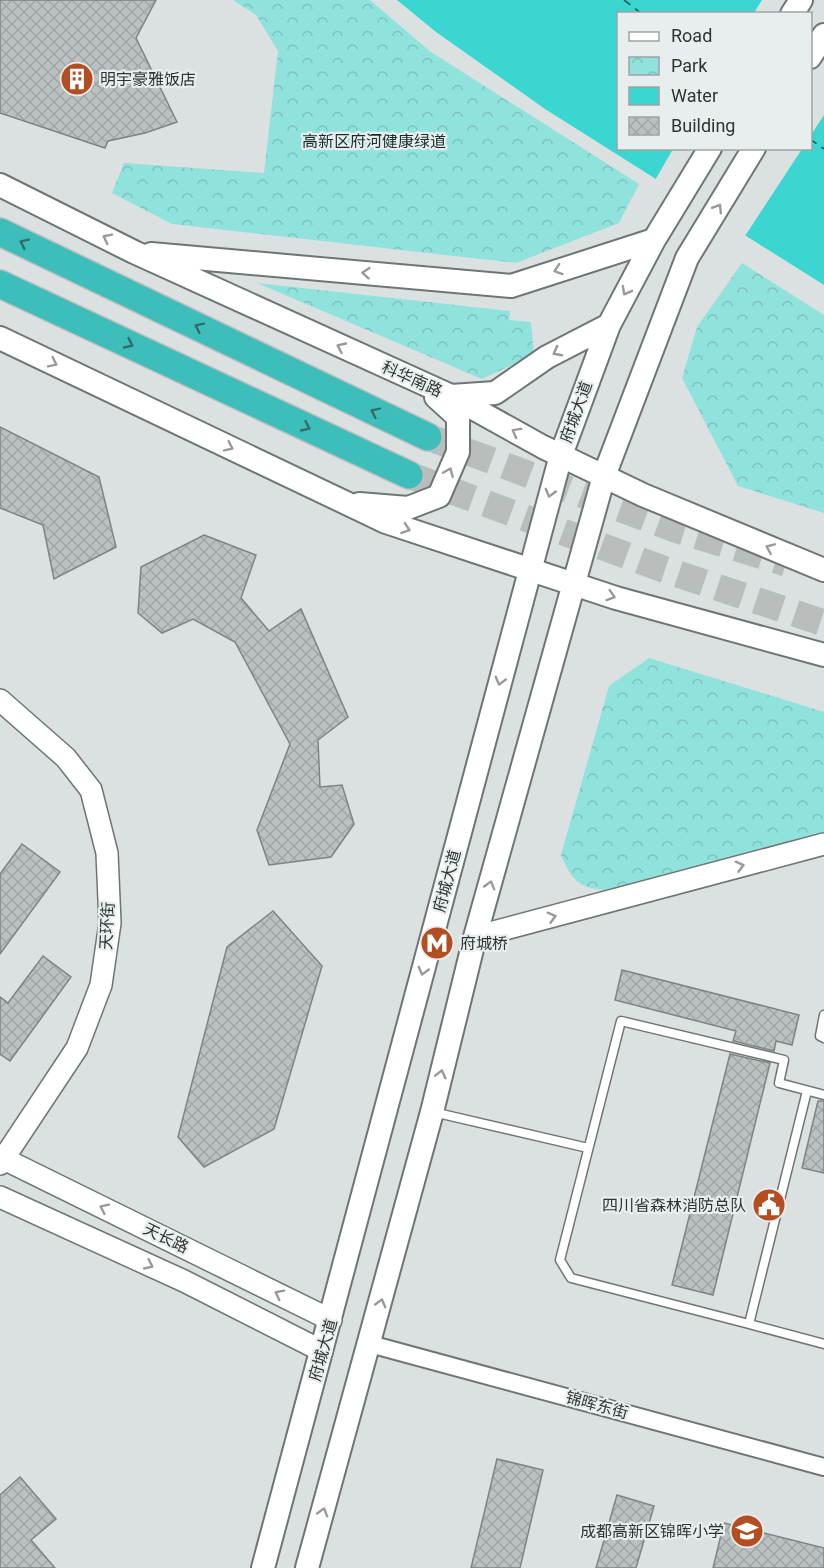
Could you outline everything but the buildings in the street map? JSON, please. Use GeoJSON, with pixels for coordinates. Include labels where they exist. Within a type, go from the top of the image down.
{"type":"FeatureCollection","features":[{"type":"Feature","properties":{"kind":"highway"},"geometry":{"type":"LineString","coordinates":[[0,232],[428,437]]}},
{"type":"Feature","properties":{"kind":"highway"},"geometry":{"type":"LineString","coordinates":[[0,284],[409,475]]}},
{"type":"Feature","properties":{"kind":"main road"},"geometry":{"type":"LineString","coordinates":[[812,54],[824,35]]}},
{"type":"Feature","properties":{"kind":"main road","name":"府城大道"},"geometry":{"type":"LineString","coordinates":[[263,1568],[561,456],[609,325],[654,240],[709,150]]}},
{"type":"Feature","properties":{"kind":"main road"},"geometry":{"type":"LineString","coordinates":[[307,1568],[432,1112],[475,938],[604,476],[687,258],[753,150]]}},
{"type":"Feature","properties":{"kind":"main road","name":"科华南路"},"geometry":{"type":"LineString","coordinates":[[0,184],[134,252],[451,396],[561,456],[824,570]]}},
{"type":"Feature","properties":{"kind":"main road"},"geometry":{"type":"LineString","coordinates":[[134,252],[511,285],[654,240]]}},
{"type":"Feature","properties":{"kind":"main road"},"geometry":{"type":"LineString","coordinates":[[451,396],[495,393],[548,357],[609,325]]}},
{"type":"Feature","properties":{"kind":"main road"},"geometry":{"type":"LineString","coordinates":[[0,338],[386,522],[575,585],[824,655]]}},
{"type":"Feature","properties":{"kind":"main road"},"geometry":{"type":"LineString","coordinates":[[346,503],[408,508],[439,496],[458,452],[458,417],[420,383]]}},
{"type":"Feature","properties":{"kind":"street","name":"天环街"},"geometry":{"type":"LineString","coordinates":[[0,700],[66,758],[91,790],[107,853],[110,923],[101,985],[77,1048],[1,1160]]}},
{"type":"Feature","properties":{"kind":"street"},"geometry":{"type":"LineString","coordinates":[[475,938],[824,844]]}},
{"type":"Feature","properties":{"kind":"street","name":"天长路"},"geometry":{"type":"LineString","coordinates":[[1,1160],[331,1320]]}},
{"type":"Feature","properties":{"kind":"street","name":"天长路"},"geometry":{"type":"LineString","coordinates":[[0,1197],[184,1281],[322,1351]]}},
{"type":"Feature","properties":{"kind":"street","name":"锦晖东街"},"geometry":{"type":"LineString","coordinates":[[370,1344],[824,1467]]}},
{"type":"Feature","properties":{"kind":"lane"},"geometry":{"type":"LineString","coordinates":[[824,1015],[820,1036],[824,1038]]}},
{"type":"Feature","properties":{"kind":"lane"},"geometry":{"type":"LineString","coordinates":[[824,1095],[779,1083],[784,1060],[621,1021],[560,1260],[571,1278],[824,1344]]}},
{"type":"Feature","properties":{"kind":"lane"},"geometry":{"type":"LineString","coordinates":[[749,1324],[807,1091]]}},
{"type":"Feature","properties":{"kind":"lane"},"geometry":{"type":"LineString","coordinates":[[432,1112],[588,1148]]}},
{"type":"Feature","properties":{"kind":"green space","name":"高新区府河健康绿道"},"geometry":{"type":"Polygon","coordinates":[[[233,0],[370,0],[431,52],[639,184],[619,223],[516,263],[172,224],[112,193],[124,163],[264,173],[278,51],[256,15],[233,0]]]}},
{"type":"Feature","properties":{"kind":"green space"},"geometry":{"type":"Polygon","coordinates":[[[742,263],[824,315],[824,513],[738,486],[682,378],[697,327],[742,263]]]}},
{"type":"Feature","properties":{"kind":"green space"},"geometry":{"type":"Polygon","coordinates":[[[257,283],[510,311],[509,320],[531,322],[534,355],[482,379],[257,283]]]}},
{"type":"Feature","properties":{"kind":"green space"},"geometry":{"type":"Polygon","coordinates":[[[649,658],[824,712],[824,833],[615,891],[587,887],[575,879],[561,855],[609,686],[649,658]]]}},
{"type":"Feature","properties":{"kind":"water"},"geometry":{"type":"Polygon","coordinates":[[[397,0],[824,0],[824,285],[545,109],[436,32],[397,0]]]}},
{"type":"Feature","properties":{"kind":"pier"},"geometry":{"type":"Polygon","coordinates":[[[762,0],[824,0],[824,115],[812,133],[812,12],[755,12],[762,0]]]}},
{"type":"Feature","properties":{"kind":"pier"},"geometry":{"type":"Polygon","coordinates":[[[672,150],[801,150],[743,239],[654,182],[672,150]]]}},
{"type":"Feature","properties":{"kind":"ferry route"},"geometry":{"type":"LineString","coordinates":[[624,0],[639,12]]}},
{"type":"Feature","properties":{"kind":"ferry route"},"geometry":{"type":"LineString","coordinates":[[812,140],[824,149]]}},
{"type":"Feature","properties":{"kind":"tunnel"},"geometry":{"type":"LineString","coordinates":[[428,437],[678,530],[786,563]]}},
{"type":"Feature","properties":{"kind":"tunnel"},"geometry":{"type":"LineString","coordinates":[[409,475],[663,569],[824,623]]}},
{"type":"Feature","properties":{"kind":"place","name":"明宇豪雅饭店"},"geometry":{"type":"Point","coordinates":[77,79]}},
{"type":"Feature","properties":{"kind":"place","name":"府城桥"},"geometry":{"type":"Point","coordinates":[437,943]}},
{"type":"Feature","properties":{"kind":"place","name":"四川省森林消防总队"},"geometry":{"type":"Point","coordinates":[769,1205]}},
{"type":"Feature","properties":{"kind":"place","name":"成都高新区锦晖小学"},"geometry":{"type":"Point","coordinates":[747,1531]}}]}
